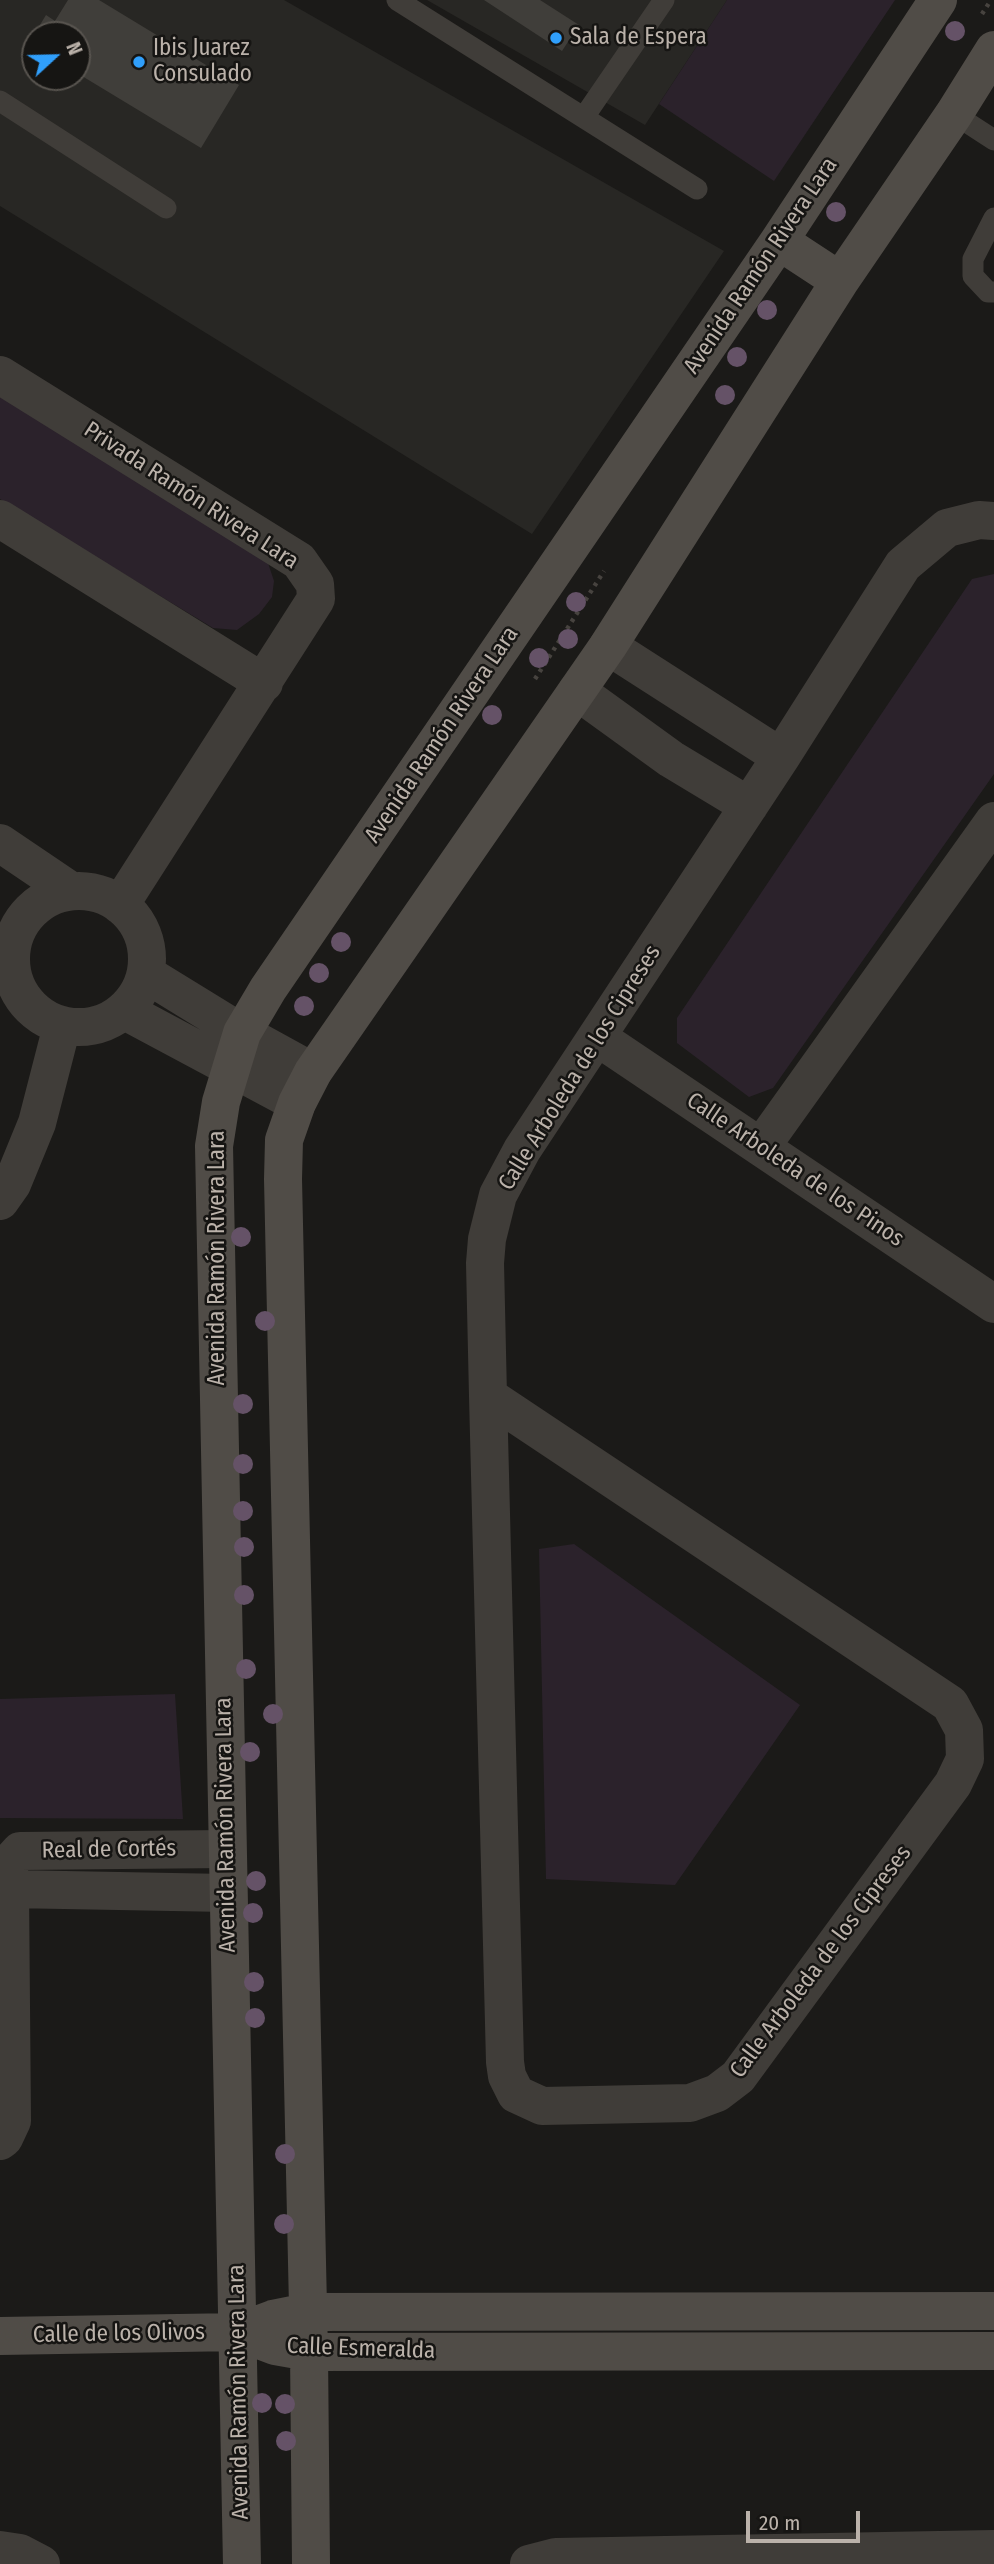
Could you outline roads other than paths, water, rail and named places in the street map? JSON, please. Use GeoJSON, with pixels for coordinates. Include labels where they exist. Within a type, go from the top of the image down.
{"type":"FeatureCollection","features":[{"type":"Feature","properties":{"kind":"street","name":"Avenida Ramón Rivera Lara"},"geometry":{"type":"LineString","coordinates":[[242,2564],[214,1146],[221,1102],[237,1050],[268,989],[779,241],[938,0]]}},
{"type":"Feature","properties":{"kind":"street"},"geometry":{"type":"LineString","coordinates":[[311,2564],[284,1140],[305,1088],[608,646],[840,281],[954,114],[985,36]]}},
{"type":"Feature","properties":{"kind":"street"},"geometry":{"type":"LineString","coordinates":[[779,241],[840,281]]}},
{"type":"Feature","properties":{"kind":"street","name":"Privada Ramón Rivera Lara"},"geometry":{"type":"LineString","coordinates":[[0,375],[299,561],[315,584],[316,599],[120,905]]}},
{"type":"Feature","properties":{"kind":"street"},"geometry":{"type":"LineString","coordinates":[[0,519],[264,683]]}},
{"type":"Feature","properties":{"kind":"street","name":"Calle Arboleda de los Cipreses"},"geometry":{"type":"LineString","coordinates":[[488,1396],[950,1704],[964,1730],[965,1759],[953,1784],[738,2077],[717,2093],[690,2103],[542,2106],[516,2094],[508,2076],[505,2062],[488,1396],[485,1263],[492,1214],[498,1195],[522,1150],[781,758],[902,565],[947,528],[979,520],[994,521]]}},
{"type":"Feature","properties":{"kind":"street"},"geometry":{"type":"LineString","coordinates":[[608,646],[781,758]]}},
{"type":"Feature","properties":{"kind":"street"},"geometry":{"type":"LineString","coordinates":[[577,691],[671,759],[749,806]]}},
{"type":"Feature","properties":{"kind":"street"},"geometry":{"type":"LineString","coordinates":[[761,1147],[994,821]]}},
{"type":"Feature","properties":{"kind":"street"},"geometry":{"type":"LineString","coordinates":[[0,843],[71,891]]}},
{"type":"Feature","properties":{"kind":"street"},"geometry":{"type":"LineString","coordinates":[[71,891],[104,896],[120,905],[143,936],[146,954],[146,974],[138,994],[125,1011],[95,1026],[62,1026],[44,1018],[9,986],[12,975],[10,956],[14,938],[22,921],[34,907],[50,897],[71,891]]}},
{"type":"Feature","properties":{"kind":"street"},"geometry":{"type":"LineString","coordinates":[[146,974],[237,1050]]}},
{"type":"Feature","properties":{"kind":"street"},"geometry":{"type":"LineString","coordinates":[[125,1011],[237,1050],[305,1088]]}},
{"type":"Feature","properties":{"kind":"street"},"geometry":{"type":"LineString","coordinates":[[0,1201],[12,1184],[37,1124],[62,1026]]}},
{"type":"Feature","properties":{"kind":"street","name":"Calle Arboleda de los Pinos"},"geometry":{"type":"LineString","coordinates":[[597,1037],[994,1304]]}},
{"type":"Feature","properties":{"kind":"street","name":"Real de Cortés"},"geometry":{"type":"LineString","coordinates":[[227,1849],[19,1851],[3,1880],[227,1893]]}},
{"type":"Feature","properties":{"kind":"street"},"geometry":{"type":"LineString","coordinates":[[0,2141],[12,2121],[3,1880]]}},
{"type":"Feature","properties":{"kind":"street","name":"Calle Esmeralda"},"geometry":{"type":"LineString","coordinates":[[238,2332],[273,2319],[308,2312],[994,2311]]}},
{"type":"Feature","properties":{"kind":"street","name":"Calle Esmeralda"},"geometry":{"type":"LineString","coordinates":[[238,2332],[275,2346],[309,2352],[994,2351]]}},
{"type":"Feature","properties":{"kind":"street","name":"Calle de los Olivos"},"geometry":{"type":"LineString","coordinates":[[0,2336],[238,2332]]}},
{"type":"Feature","properties":{"kind":"street"},"geometry":{"type":"LineString","coordinates":[[529,2564],[556,2557],[994,2549]]}},
{"type":"Feature","properties":{"kind":"street"},"geometry":{"type":"LineString","coordinates":[[0,2550],[20,2553],[41,2564]]}},
{"type":"Feature","properties":{"kind":"lane"},"geometry":{"type":"LineString","coordinates":[[397,0],[697,189]]}},
{"type":"Feature","properties":{"kind":"lane"},"geometry":{"type":"LineString","coordinates":[[583,117],[664,0]]}},
{"type":"Feature","properties":{"kind":"lane"},"geometry":{"type":"LineString","coordinates":[[0,101],[166,208]]}},
{"type":"Feature","properties":{"kind":"lane"},"geometry":{"type":"LineString","coordinates":[[954,114],[994,139]]}},
{"type":"Feature","properties":{"kind":"lane"},"geometry":{"type":"LineString","coordinates":[[994,218],[973,259],[973,276],[988,292],[994,292]]}},
{"type":"Feature","properties":{"kind":"place","name":"Sala de Espera"},"geometry":{"type":"Point","coordinates":[556,38]}},
{"type":"Feature","properties":{"kind":"place","name":"Ibis Juarez Consulado"},"geometry":{"type":"Point","coordinates":[139,62]}}]}
